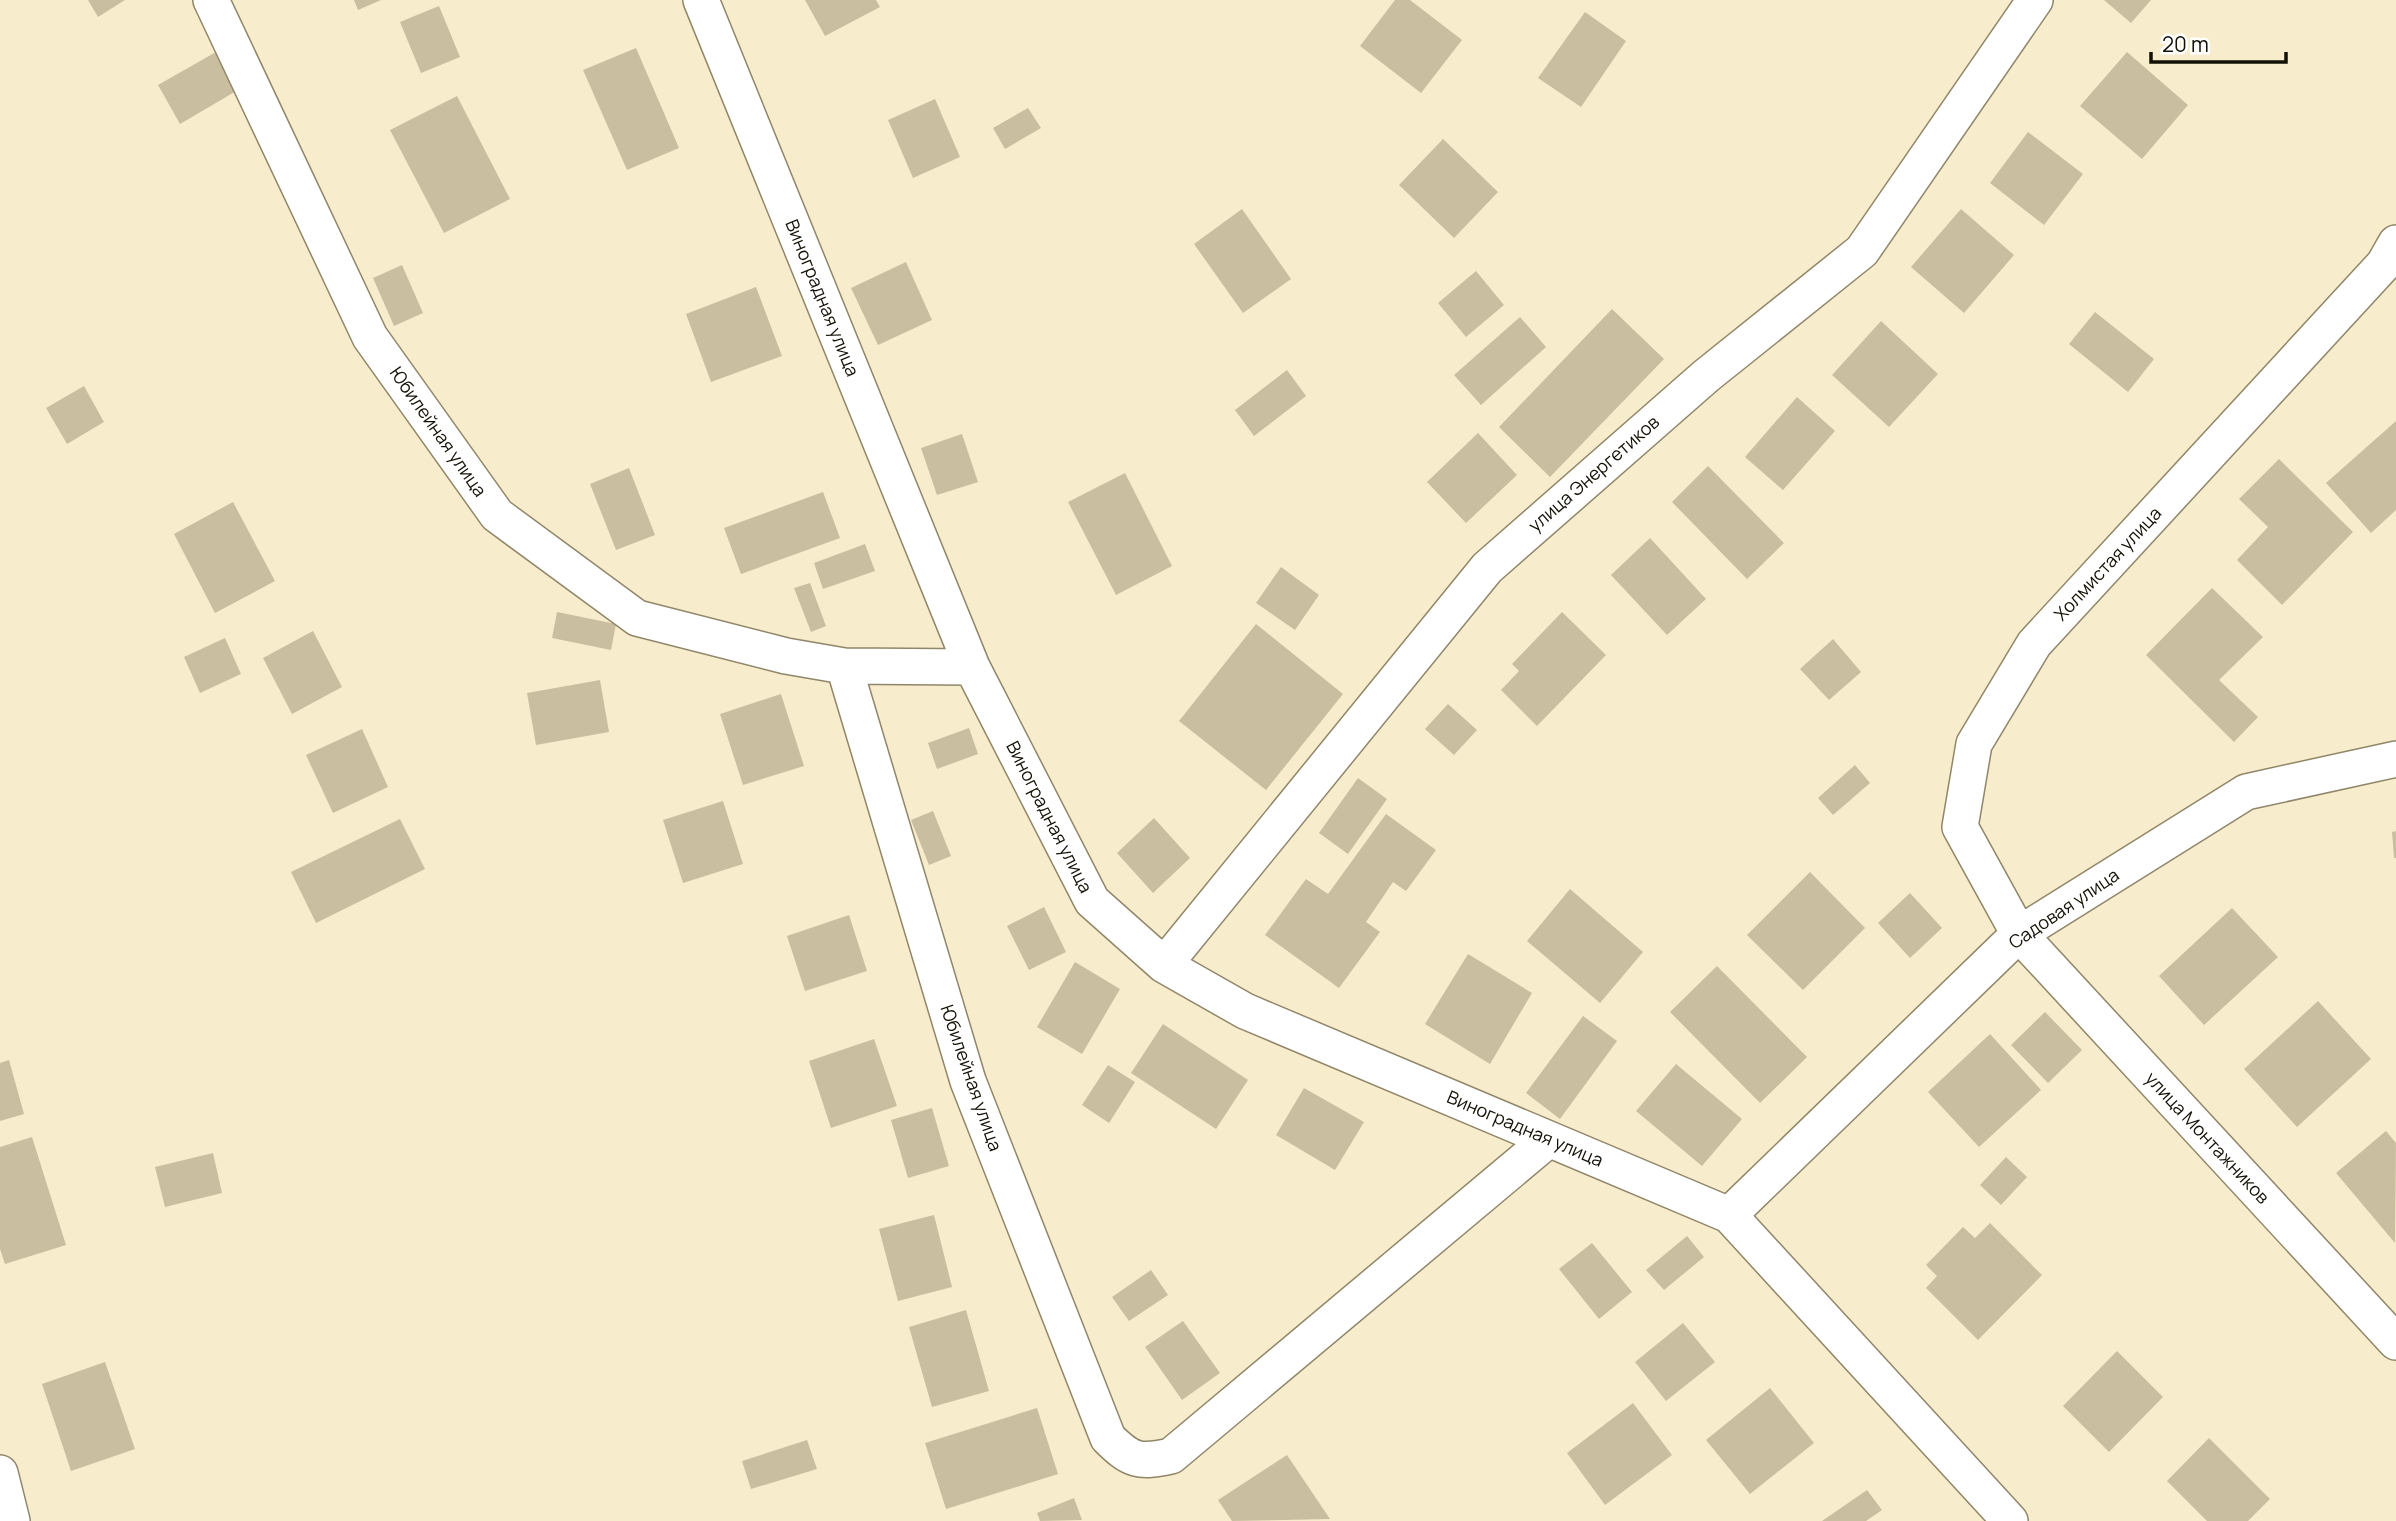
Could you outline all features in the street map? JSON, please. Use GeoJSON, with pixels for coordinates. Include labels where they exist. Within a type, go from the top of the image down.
{"type":"FeatureCollection","features":[{"type":"Feature","properties":{"kind":"street","name":"Юбилейная улица"},"geometry":{"type":"LineString","coordinates":[[211,0],[370,337],[497,515],[637,618],[786,656],[844,666],[972,667]]}},
{"type":"Feature","properties":{"kind":"street","name":"Виноградная улица"},"geometry":{"type":"LineString","coordinates":[[701,0],[972,667],[1092,901],[1164,965],[1245,1010],[1729,1215],[2010,1521]]}},
{"type":"Feature","properties":{"kind":"street","name":"улица Энергетиков"},"geometry":{"type":"LineString","coordinates":[[1164,965],[1487,568],[1706,376],[1862,251],[2035,0]]}},
{"type":"Feature","properties":{"kind":"street","name":"Холмистая улица"},"geometry":{"type":"LineString","coordinates":[[2019,934],[1960,827],[1974,744],[2034,644],[2384,264],[2396,243]]}},
{"type":"Feature","properties":{"kind":"street","name":"Юбилейная улица"},"geometry":{"type":"LineString","coordinates":[[844,666],[968,1081],[1108,1438],[1124,1454],[1145,1462],[1171,1456],[1549,1139]]}},
{"type":"Feature","properties":{"kind":"street","name":"Садовая улица"},"geometry":{"type":"LineString","coordinates":[[1729,1215],[2019,934],[2246,792],[2396,759]]}},
{"type":"Feature","properties":{"kind":"street","name":"улица Монтажников"},"geometry":{"type":"LineString","coordinates":[[2019,934],[2396,1342]]}},
{"type":"Feature","properties":{"kind":"street"},"geometry":{"type":"LineString","coordinates":[[0,1473],[12,1521]]}},
{"type":"Feature","properties":{"kind":"building"},"geometry":{"type":"Polygon","coordinates":[[[88,0],[125,0],[98,17],[88,0]]]}},
{"type":"Feature","properties":{"kind":"building"},"geometry":{"type":"Polygon","coordinates":[[[354,0],[381,0],[358,10],[354,0]]]}},
{"type":"Feature","properties":{"kind":"building"},"geometry":{"type":"Polygon","coordinates":[[[805,0],[876,0],[880,7],[825,36],[805,0]]]}},
{"type":"Feature","properties":{"kind":"building"},"geometry":{"type":"Polygon","coordinates":[[[1395,0],[1410,0],[1462,40],[1421,93],[1360,46],[1395,0]]]}},
{"type":"Feature","properties":{"kind":"building"},"geometry":{"type":"Polygon","coordinates":[[[2104,0],[2151,0],[2131,23],[2104,0]]]}},
{"type":"Feature","properties":{"kind":"building"},"geometry":{"type":"Polygon","coordinates":[[[439,6],[460,57],[421,73],[400,22],[439,6]]]}},
{"type":"Feature","properties":{"kind":"building"},"geometry":{"type":"Polygon","coordinates":[[[1585,12],[1626,41],[1581,107],[1538,78],[1585,12]]]}},
{"type":"Feature","properties":{"kind":"building"},"geometry":{"type":"Polygon","coordinates":[[[636,48],[679,148],[627,170],[583,70],[636,48]]]}},
{"type":"Feature","properties":{"kind":"building"},"geometry":{"type":"Polygon","coordinates":[[[216,52],[238,90],[180,124],[158,85],[216,52]]]}},
{"type":"Feature","properties":{"kind":"building"},"geometry":{"type":"Polygon","coordinates":[[[2127,52],[2188,105],[2142,159],[2080,106],[2127,52]]]}},
{"type":"Feature","properties":{"kind":"building"},"geometry":{"type":"Polygon","coordinates":[[[457,96],[510,199],[444,233],[390,130],[457,96]]]}},
{"type":"Feature","properties":{"kind":"building"},"geometry":{"type":"Polygon","coordinates":[[[935,99],[960,157],[913,178],[888,120],[935,99]]]}},
{"type":"Feature","properties":{"kind":"building"},"geometry":{"type":"Polygon","coordinates":[[[1028,108],[1041,128],[1005,149],[993,128],[1028,108]]]}},
{"type":"Feature","properties":{"kind":"building"},"geometry":{"type":"Polygon","coordinates":[[[2028,132],[2083,174],[2044,225],[1990,183],[2028,132]]]}},
{"type":"Feature","properties":{"kind":"building"},"geometry":{"type":"Polygon","coordinates":[[[1443,139],[1498,192],[1454,238],[1399,185],[1443,139]]]}},
{"type":"Feature","properties":{"kind":"building"},"geometry":{"type":"Polygon","coordinates":[[[1242,209],[1291,279],[1243,313],[1194,244],[1242,209]]]}},
{"type":"Feature","properties":{"kind":"building"},"geometry":{"type":"Polygon","coordinates":[[[1961,209],[2014,255],[1964,313],[1911,267],[1961,209]]]}},
{"type":"Feature","properties":{"kind":"building"},"geometry":{"type":"Polygon","coordinates":[[[906,262],[932,320],[878,345],[851,288],[906,262]]]}},
{"type":"Feature","properties":{"kind":"building"},"geometry":{"type":"Polygon","coordinates":[[[402,265],[423,313],[394,326],[373,278],[402,265]]]}},
{"type":"Feature","properties":{"kind":"building"},"geometry":{"type":"Polygon","coordinates":[[[1476,271],[1504,305],[1466,337],[1438,303],[1476,271]]]}},
{"type":"Feature","properties":{"kind":"building"},"geometry":{"type":"Polygon","coordinates":[[[756,287],[782,356],[711,382],[686,314],[756,287]]]}},
{"type":"Feature","properties":{"kind":"building"},"geometry":{"type":"Polygon","coordinates":[[[1612,309],[1664,359],[1550,477],[1499,427],[1612,309]]]}},
{"type":"Feature","properties":{"kind":"building"},"geometry":{"type":"Polygon","coordinates":[[[2095,312],[2154,359],[2128,392],[2069,344],[2095,312]]]}},
{"type":"Feature","properties":{"kind":"building"},"geometry":{"type":"Polygon","coordinates":[[[1520,317],[1546,347],[1481,405],[1454,375],[1520,317]]]}},
{"type":"Feature","properties":{"kind":"building"},"geometry":{"type":"Polygon","coordinates":[[[1881,321],[1938,374],[1889,427],[1832,375],[1881,321]]]}},
{"type":"Feature","properties":{"kind":"building"},"geometry":{"type":"Polygon","coordinates":[[[1287,370],[1306,396],[1254,436],[1235,410],[1287,370]]]}},
{"type":"Feature","properties":{"kind":"building"},"geometry":{"type":"Polygon","coordinates":[[[84,386],[104,422],[67,444],[46,408],[84,386]]]}},
{"type":"Feature","properties":{"kind":"building"},"geometry":{"type":"Polygon","coordinates":[[[1797,397],[1835,431],[1783,490],[1745,457],[1797,397]]]}},
{"type":"Feature","properties":{"kind":"building"},"geometry":{"type":"Polygon","coordinates":[[[2396,421],[2396,510],[2371,533],[2326,483],[2396,421]]]}},
{"type":"Feature","properties":{"kind":"building"},"geometry":{"type":"Polygon","coordinates":[[[1478,433],[1517,475],[1466,523],[1427,482],[1478,433]]]}},
{"type":"Feature","properties":{"kind":"building"},"geometry":{"type":"Polygon","coordinates":[[[962,434],[978,482],[937,495],[921,448],[962,434]]]}},
{"type":"Feature","properties":{"kind":"building"},"geometry":{"type":"Polygon","coordinates":[[[2279,459],[2353,532],[2282,605],[2237,560],[2268,527],[2239,499],[2279,459]]]}},
{"type":"Feature","properties":{"kind":"building"},"geometry":{"type":"Polygon","coordinates":[[[1708,466],[1784,543],[1747,579],[1672,502],[1708,466]]]}},
{"type":"Feature","properties":{"kind":"building"},"geometry":{"type":"Polygon","coordinates":[[[629,468],[655,535],[616,550],[590,484],[629,468]]]}},
{"type":"Feature","properties":{"kind":"building"},"geometry":{"type":"Polygon","coordinates":[[[1125,473],[1172,566],[1116,595],[1068,502],[1125,473]]]}},
{"type":"Feature","properties":{"kind":"building"},"geometry":{"type":"Polygon","coordinates":[[[823,492],[840,538],[741,574],[724,528],[823,492]]]}},
{"type":"Feature","properties":{"kind":"building"},"geometry":{"type":"Polygon","coordinates":[[[233,502],[275,581],[215,613],[174,534],[233,502]]]}},
{"type":"Feature","properties":{"kind":"building"},"geometry":{"type":"Polygon","coordinates":[[[1650,538],[1706,599],[1667,635],[1611,575],[1650,538]]]}},
{"type":"Feature","properties":{"kind":"building"},"geometry":{"type":"Polygon","coordinates":[[[865,544],[875,571],[823,589],[814,563],[865,544]]]}},
{"type":"Feature","properties":{"kind":"building"},"geometry":{"type":"Polygon","coordinates":[[[1281,567],[1319,595],[1295,630],[1256,603],[1281,567]]]}},
{"type":"Feature","properties":{"kind":"building"},"geometry":{"type":"Polygon","coordinates":[[[810,583],[826,626],[811,632],[794,588],[810,583]]]}},
{"type":"Feature","properties":{"kind":"building"},"geometry":{"type":"Polygon","coordinates":[[[2212,588],[2263,637],[2219,680],[2258,717],[2234,742],[2146,655],[2212,588]]]}},
{"type":"Feature","properties":{"kind":"building"},"geometry":{"type":"Polygon","coordinates":[[[557,612],[616,624],[611,650],[552,638],[557,612]]]}},
{"type":"Feature","properties":{"kind":"building"},"geometry":{"type":"Polygon","coordinates":[[[1562,612],[1606,655],[1537,726],[1501,690],[1519,671],[1512,664],[1562,612]]]}},
{"type":"Feature","properties":{"kind":"building"},"geometry":{"type":"Polygon","coordinates":[[[1256,624],[1343,694],[1266,790],[1179,721],[1256,624]]]}},
{"type":"Feature","properties":{"kind":"building"},"geometry":{"type":"Polygon","coordinates":[[[313,631],[342,687],[292,714],[263,658],[313,631]]]}},
{"type":"Feature","properties":{"kind":"building"},"geometry":{"type":"Polygon","coordinates":[[[225,638],[241,674],[200,693],[184,657],[225,638]]]}},
{"type":"Feature","properties":{"kind":"building"},"geometry":{"type":"Polygon","coordinates":[[[1833,639],[1861,672],[1829,700],[1800,669],[1833,639]]]}},
{"type":"Feature","properties":{"kind":"building"},"geometry":{"type":"Polygon","coordinates":[[[600,680],[609,732],[536,745],[527,693],[600,680]]]}},
{"type":"Feature","properties":{"kind":"building"},"geometry":{"type":"Polygon","coordinates":[[[781,694],[804,766],[743,785],[720,714],[781,694]]]}},
{"type":"Feature","properties":{"kind":"building"},"geometry":{"type":"Polygon","coordinates":[[[1448,704],[1477,730],[1454,755],[1425,729],[1448,704]]]}},
{"type":"Feature","properties":{"kind":"building"},"geometry":{"type":"Polygon","coordinates":[[[969,728],[978,754],[937,769],[928,743],[969,728]]]}},
{"type":"Feature","properties":{"kind":"building"},"geometry":{"type":"Polygon","coordinates":[[[362,729],[388,787],[333,813],[306,755],[362,729]]]}},
{"type":"Feature","properties":{"kind":"building"},"geometry":{"type":"Polygon","coordinates":[[[1855,765],[1870,783],[1833,815],[1818,798],[1855,765]]]}},
{"type":"Feature","properties":{"kind":"building"},"geometry":{"type":"Polygon","coordinates":[[[1358,778],[1387,799],[1348,854],[1319,833],[1358,778]]]}},
{"type":"Feature","properties":{"kind":"building"},"geometry":{"type":"Polygon","coordinates":[[[723,801],[743,864],[683,883],[663,820],[723,801]]]}},
{"type":"Feature","properties":{"kind":"building"},"geometry":{"type":"Polygon","coordinates":[[[933,811],[951,856],[929,865],[911,820],[933,811]]]}},
{"type":"Feature","properties":{"kind":"building"},"geometry":{"type":"Polygon","coordinates":[[[1386,814],[1436,850],[1406,891],[1393,882],[1366,922],[1380,932],[1339,988],[1265,935],[1306,879],[1328,894],[1386,814]]]}},
{"type":"Feature","properties":{"kind":"building"},"geometry":{"type":"Polygon","coordinates":[[[1154,818],[1190,858],[1153,893],[1117,853],[1154,818]]]}},
{"type":"Feature","properties":{"kind":"building"},"geometry":{"type":"Polygon","coordinates":[[[400,819],[425,869],[316,923],[291,872],[400,819]]]}},
{"type":"Feature","properties":{"kind":"building"},"geometry":{"type":"Polygon","coordinates":[[[2396,831],[2396,858],[2394,858],[2392,832],[2396,831]]]}},
{"type":"Feature","properties":{"kind":"building"},"geometry":{"type":"Polygon","coordinates":[[[1810,872],[1865,928],[1803,990],[1747,935],[1810,872]]]}},
{"type":"Feature","properties":{"kind":"building"},"geometry":{"type":"Polygon","coordinates":[[[1570,889],[1643,952],[1600,1003],[1527,941],[1570,889]]]}},
{"type":"Feature","properties":{"kind":"building"},"geometry":{"type":"Polygon","coordinates":[[[1910,893],[1942,928],[1910,958],[1878,923],[1910,893]]]}},
{"type":"Feature","properties":{"kind":"building"},"geometry":{"type":"Polygon","coordinates":[[[1044,907],[1066,952],[1029,970],[1007,926],[1044,907]]]}},
{"type":"Feature","properties":{"kind":"building"},"geometry":{"type":"Polygon","coordinates":[[[2232,908],[2278,957],[2204,1025],[2159,976],[2232,908]]]}},
{"type":"Feature","properties":{"kind":"building"},"geometry":{"type":"Polygon","coordinates":[[[849,915],[867,971],[805,991],[787,936],[849,915]]]}},
{"type":"Feature","properties":{"kind":"building"},"geometry":{"type":"Polygon","coordinates":[[[1468,954],[1532,993],[1490,1064],[1425,1024],[1468,954]]]}},
{"type":"Feature","properties":{"kind":"building"},"geometry":{"type":"Polygon","coordinates":[[[1075,962],[1120,989],[1082,1054],[1037,1027],[1075,962]]]}},
{"type":"Feature","properties":{"kind":"building"},"geometry":{"type":"Polygon","coordinates":[[[1717,966],[1807,1057],[1760,1103],[1670,1012],[1717,966]]]}},
{"type":"Feature","properties":{"kind":"building"},"geometry":{"type":"Polygon","coordinates":[[[2318,1001],[2371,1059],[2297,1127],[2244,1069],[2318,1001]]]}},
{"type":"Feature","properties":{"kind":"building"},"geometry":{"type":"Polygon","coordinates":[[[2045,1012],[2082,1050],[2048,1083],[2011,1045],[2045,1012]]]}},
{"type":"Feature","properties":{"kind":"building"},"geometry":{"type":"Polygon","coordinates":[[[1583,1016],[1617,1041],[1560,1119],[1526,1093],[1583,1016]]]}},
{"type":"Feature","properties":{"kind":"building"},"geometry":{"type":"Polygon","coordinates":[[[1163,1024],[1248,1080],[1216,1129],[1131,1073],[1163,1024]]]}},
{"type":"Feature","properties":{"kind":"building"},"geometry":{"type":"Polygon","coordinates":[[[1990,1034],[2041,1090],[1979,1147],[1928,1092],[1990,1034]]]}},
{"type":"Feature","properties":{"kind":"building"},"geometry":{"type":"Polygon","coordinates":[[[874,1039],[897,1106],[831,1128],[809,1061],[874,1039]]]}},
{"type":"Feature","properties":{"kind":"building"},"geometry":{"type":"Polygon","coordinates":[[[9,1060],[24,1114],[0,1121],[0,1063],[9,1060]]]}},
{"type":"Feature","properties":{"kind":"building"},"geometry":{"type":"Polygon","coordinates":[[[1676,1064],[1742,1119],[1702,1166],[1636,1111],[1676,1064]]]}},
{"type":"Feature","properties":{"kind":"building"},"geometry":{"type":"Polygon","coordinates":[[[1108,1065],[1135,1082],[1109,1123],[1082,1105],[1108,1065]]]}},
{"type":"Feature","properties":{"kind":"building"},"geometry":{"type":"Polygon","coordinates":[[[1304,1088],[1364,1122],[1335,1170],[1276,1135],[1304,1088]]]}},
{"type":"Feature","properties":{"kind":"building"},"geometry":{"type":"Polygon","coordinates":[[[932,1108],[949,1166],[908,1178],[891,1120],[932,1108]]]}},
{"type":"Feature","properties":{"kind":"building"},"geometry":{"type":"Polygon","coordinates":[[[2386,1131],[2396,1143],[2395,1243],[2336,1173],[2386,1131]]]}},
{"type":"Feature","properties":{"kind":"building"},"geometry":{"type":"Polygon","coordinates":[[[32,1137],[66,1245],[5,1264],[0,1249],[0,1147],[32,1137]]]}},
{"type":"Feature","properties":{"kind":"building"},"geometry":{"type":"Polygon","coordinates":[[[213,1153],[222,1193],[165,1207],[155,1167],[213,1153]]]}},
{"type":"Feature","properties":{"kind":"building"},"geometry":{"type":"Polygon","coordinates":[[[2006,1157],[2027,1177],[2001,1205],[1980,1185],[2006,1157]]]}},
{"type":"Feature","properties":{"kind":"building"},"geometry":{"type":"Polygon","coordinates":[[[934,1215],[952,1287],[898,1301],[879,1229],[934,1215]]]}},
{"type":"Feature","properties":{"kind":"building"},"geometry":{"type":"Polygon","coordinates":[[[1990,1223],[2042,1275],[1978,1340],[1926,1288],[1937,1276],[1926,1265],[1963,1227],[1975,1238],[1990,1223]]]}},
{"type":"Feature","properties":{"kind":"building"},"geometry":{"type":"Polygon","coordinates":[[[1687,1236],[1704,1257],[1664,1290],[1646,1270],[1687,1236]]]}},
{"type":"Feature","properties":{"kind":"building"},"geometry":{"type":"Polygon","coordinates":[[[1592,1243],[1632,1292],[1599,1319],[1559,1269],[1592,1243]]]}},
{"type":"Feature","properties":{"kind":"building"},"geometry":{"type":"Polygon","coordinates":[[[1151,1270],[1168,1295],[1129,1321],[1112,1297],[1151,1270]]]}},
{"type":"Feature","properties":{"kind":"building"},"geometry":{"type":"Polygon","coordinates":[[[966,1310],[989,1391],[932,1407],[909,1327],[966,1310]]]}},
{"type":"Feature","properties":{"kind":"building"},"geometry":{"type":"Polygon","coordinates":[[[1183,1321],[1220,1373],[1182,1400],[1145,1347],[1183,1321]]]}},
{"type":"Feature","properties":{"kind":"building"},"geometry":{"type":"Polygon","coordinates":[[[1683,1323],[1715,1362],[1666,1401],[1635,1362],[1683,1323]]]}},
{"type":"Feature","properties":{"kind":"building"},"geometry":{"type":"Polygon","coordinates":[[[2117,1351],[2163,1397],[2109,1452],[2063,1406],[2117,1351]]]}},
{"type":"Feature","properties":{"kind":"building"},"geometry":{"type":"Polygon","coordinates":[[[105,1362],[135,1449],[71,1471],[42,1384],[105,1362]]]}},
{"type":"Feature","properties":{"kind":"building"},"geometry":{"type":"Polygon","coordinates":[[[1770,1388],[1814,1443],[1750,1494],[1706,1440],[1770,1388]]]}},
{"type":"Feature","properties":{"kind":"building"},"geometry":{"type":"Polygon","coordinates":[[[1633,1403],[1672,1455],[1605,1505],[1567,1453],[1633,1403]]]}},
{"type":"Feature","properties":{"kind":"building"},"geometry":{"type":"Polygon","coordinates":[[[1037,1408],[1058,1474],[946,1509],[925,1443],[1037,1408]]]}},
{"type":"Feature","properties":{"kind":"building"},"geometry":{"type":"Polygon","coordinates":[[[2209,1438],[2270,1499],[2248,1521],[2207,1521],[2167,1481],[2209,1438]]]}},
{"type":"Feature","properties":{"kind":"building"},"geometry":{"type":"Polygon","coordinates":[[[807,1440],[817,1469],[751,1489],[742,1461],[807,1440]]]}},
{"type":"Feature","properties":{"kind":"building"},"geometry":{"type":"Polygon","coordinates":[[[1287,1455],[1330,1519],[1232,1521],[1218,1500],[1287,1455]]]}},
{"type":"Feature","properties":{"kind":"building"},"geometry":{"type":"Polygon","coordinates":[[[1867,1490],[1882,1510],[1866,1521],[1822,1521],[1867,1490]]]}},
{"type":"Feature","properties":{"kind":"building"},"geometry":{"type":"Polygon","coordinates":[[[1074,1498],[1082,1520],[1040,1521],[1037,1513],[1074,1498]]]}}]}
